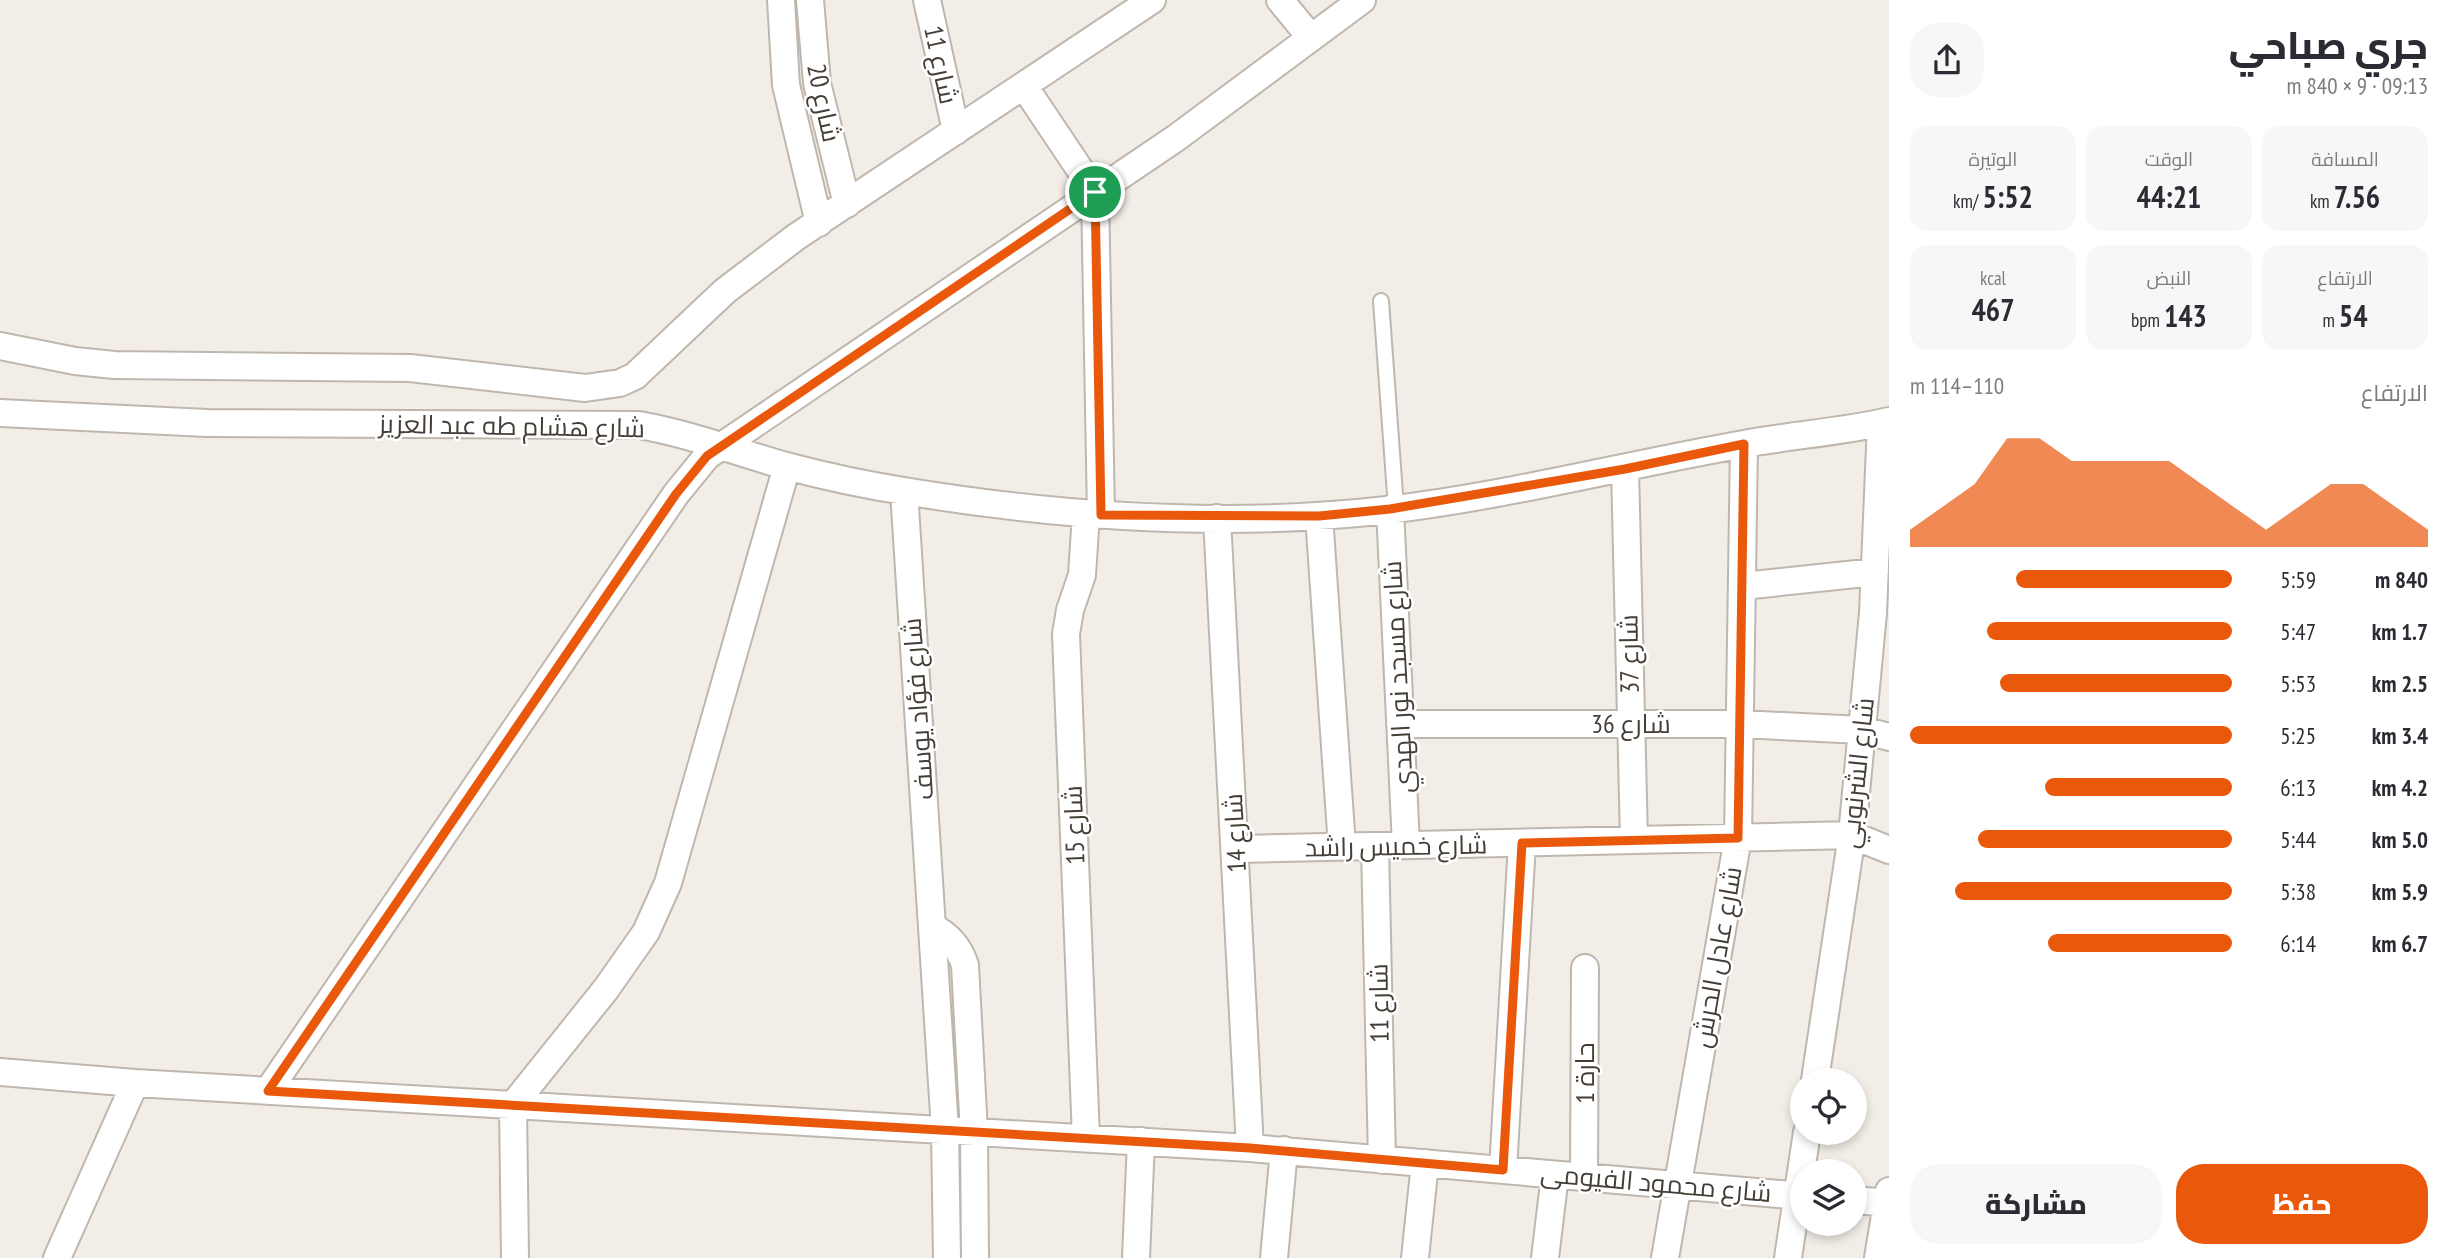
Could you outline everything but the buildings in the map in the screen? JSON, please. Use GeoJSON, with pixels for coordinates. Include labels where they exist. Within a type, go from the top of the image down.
{"type":"FeatureCollection","features":[{"type":"Feature","properties":{"kind":"street"},"geometry":{"type":"LineString","coordinates":[[780,0],[786,85],[819,223]]}},
{"type":"Feature","properties":{"kind":"street","name":"شارع 20"},"geometry":{"type":"LineString","coordinates":[[810,0],[817,83],[847,204]]}},
{"type":"Feature","properties":{"kind":"street","name":"شارع 11"},"geometry":{"type":"LineString","coordinates":[[927,0],[956,131]]}},
{"type":"Feature","properties":{"kind":"street"},"geometry":{"type":"LineString","coordinates":[[0,346],[114,365],[410,368],[585,388],[603,387],[635,376],[725,291],[819,223],[1152,0]]}},
{"type":"Feature","properties":{"kind":"street"},"geometry":{"type":"LineString","coordinates":[[1280,0],[1311,38]]}},
{"type":"Feature","properties":{"kind":"street"},"geometry":{"type":"LineString","coordinates":[[268,1091],[676,494],[695,469],[720,444],[1176,138],[1362,0]]}},
{"type":"Feature","properties":{"kind":"street"},"geometry":{"type":"LineString","coordinates":[[1024,86],[1095,192]]}},
{"type":"Feature","properties":{"kind":"street","name":"شارع 15"},"geometry":{"type":"LineString","coordinates":[[1086,1138],[1066,634],[1070,610],[1082,575],[1094,514],[1095,192]]}},
{"type":"Feature","properties":{"kind":"street","name":"شارع هشام طه عبد العزيز"},"geometry":{"type":"LineString","coordinates":[[0,413],[207,423],[639,425],[681,432],[787,466],[904,491],[1094,514],[1217,518],[1319,516],[1393,509],[1625,469],[1744,444],[1886,422]]}},
{"type":"Feature","properties":{"kind":"street","name":"شارع الشرنوبي"},"geometry":{"type":"LineString","coordinates":[[1817,1068],[1852,835],[1862,730],[1881,614],[1875,572],[1884,506],[1886,422]]}},
{"type":"Feature","properties":{"kind":"street","name":"شارع عادل الحرش"},"geometry":{"type":"LineString","coordinates":[[1665,1258],[1738,838],[1744,444]]}},
{"type":"Feature","properties":{"kind":"street"},"geometry":{"type":"LineString","coordinates":[[515,1258],[513,1105],[606,989],[646,932],[668,883],[787,466]]}},
{"type":"Feature","properties":{"kind":"street","name":"شارع 37"},"geometry":{"type":"LineString","coordinates":[[1625,469],[1634,840]]}},
{"type":"Feature","properties":{"kind":"street","name":"شارع فؤاد يوسف"},"geometry":{"type":"LineString","coordinates":[[904,491],[945,1130],[947,1258]]}},
{"type":"Feature","properties":{"kind":"street","name":"شارع مسجد نور الهدي"},"geometry":{"type":"LineString","coordinates":[[1393,509],[1406,845]]}},
{"type":"Feature","properties":{"kind":"street"},"geometry":{"type":"LineString","coordinates":[[1319,516],[1342,847]]}},
{"type":"Feature","properties":{"kind":"street","name":"شارع 14"},"geometry":{"type":"LineString","coordinates":[[1217,518],[1237,849],[1250,1148]]}},
{"type":"Feature","properties":{"kind":"street"},"geometry":{"type":"LineString","coordinates":[[1743,586],[1875,572]]}},
{"type":"Feature","properties":{"kind":"street","name":"شارع 36"},"geometry":{"type":"LineString","coordinates":[[1400,724],[1740,724],[1862,730],[1889,737]]}},
{"type":"Feature","properties":{"kind":"street","name":"شارع خميس راشد"},"geometry":{"type":"LineString","coordinates":[[1237,849],[1852,835],[1889,850]]}},
{"type":"Feature","properties":{"kind":"street"},"geometry":{"type":"LineString","coordinates":[[1503,1170],[1522,843]]}},
{"type":"Feature","properties":{"kind":"street","name":"شارع 11"},"geometry":{"type":"LineString","coordinates":[[1375,846],[1382,1160]]}},
{"type":"Feature","properties":{"kind":"street"},"geometry":{"type":"LineString","coordinates":[[932,928],[950,939],[960,950],[965,965],[974,1132],[975,1258]]}},
{"type":"Feature","properties":{"kind":"street","name":"حارة 1"},"geometry":{"type":"LineString","coordinates":[[1584,1177],[1585,968]]}},
{"type":"Feature","properties":{"kind":"street","name":"شارع محمود الفيومى"},"geometry":{"type":"LineString","coordinates":[[0,1072],[135,1083],[1284,1150],[1790,1195]]}},
{"type":"Feature","properties":{"kind":"street"},"geometry":{"type":"LineString","coordinates":[[57,1258],[135,1083]]}},
{"type":"Feature","properties":{"kind":"street"},"geometry":{"type":"LineString","coordinates":[[1136,1258],[1141,1141]]}},
{"type":"Feature","properties":{"kind":"street"},"geometry":{"type":"LineString","coordinates":[[1274,1258],[1284,1150]]}},
{"type":"Feature","properties":{"kind":"street"},"geometry":{"type":"LineString","coordinates":[[1415,1258],[1425,1163]]}},
{"type":"Feature","properties":{"kind":"street"},"geometry":{"type":"LineString","coordinates":[[1545,1258],[1555,1175]]}},
{"type":"Feature","properties":{"kind":"street"},"geometry":{"type":"LineString","coordinates":[[1867,1200],[1888,1199],[1878,1258]]}},
{"type":"Feature","properties":{"kind":"street"},"geometry":{"type":"LineString","coordinates":[[1788,1258],[1792,1236]]}},
{"type":"Feature","properties":{"kind":"lane"},"geometry":{"type":"LineString","coordinates":[[1381,301],[1393,509]]}},
{"type":"Feature","properties":{"kind":"route"},"geometry":{"type":"LineString","coordinates":[[1095,192],[1101,515],[1217,518],[1319,516],[1390,509],[1625,469],[1744,444],[1738,838],[1522,843],[1503,1170],[1250,1148],[268,1091],[695,469],[720,444],[1095,192]]}}]}
